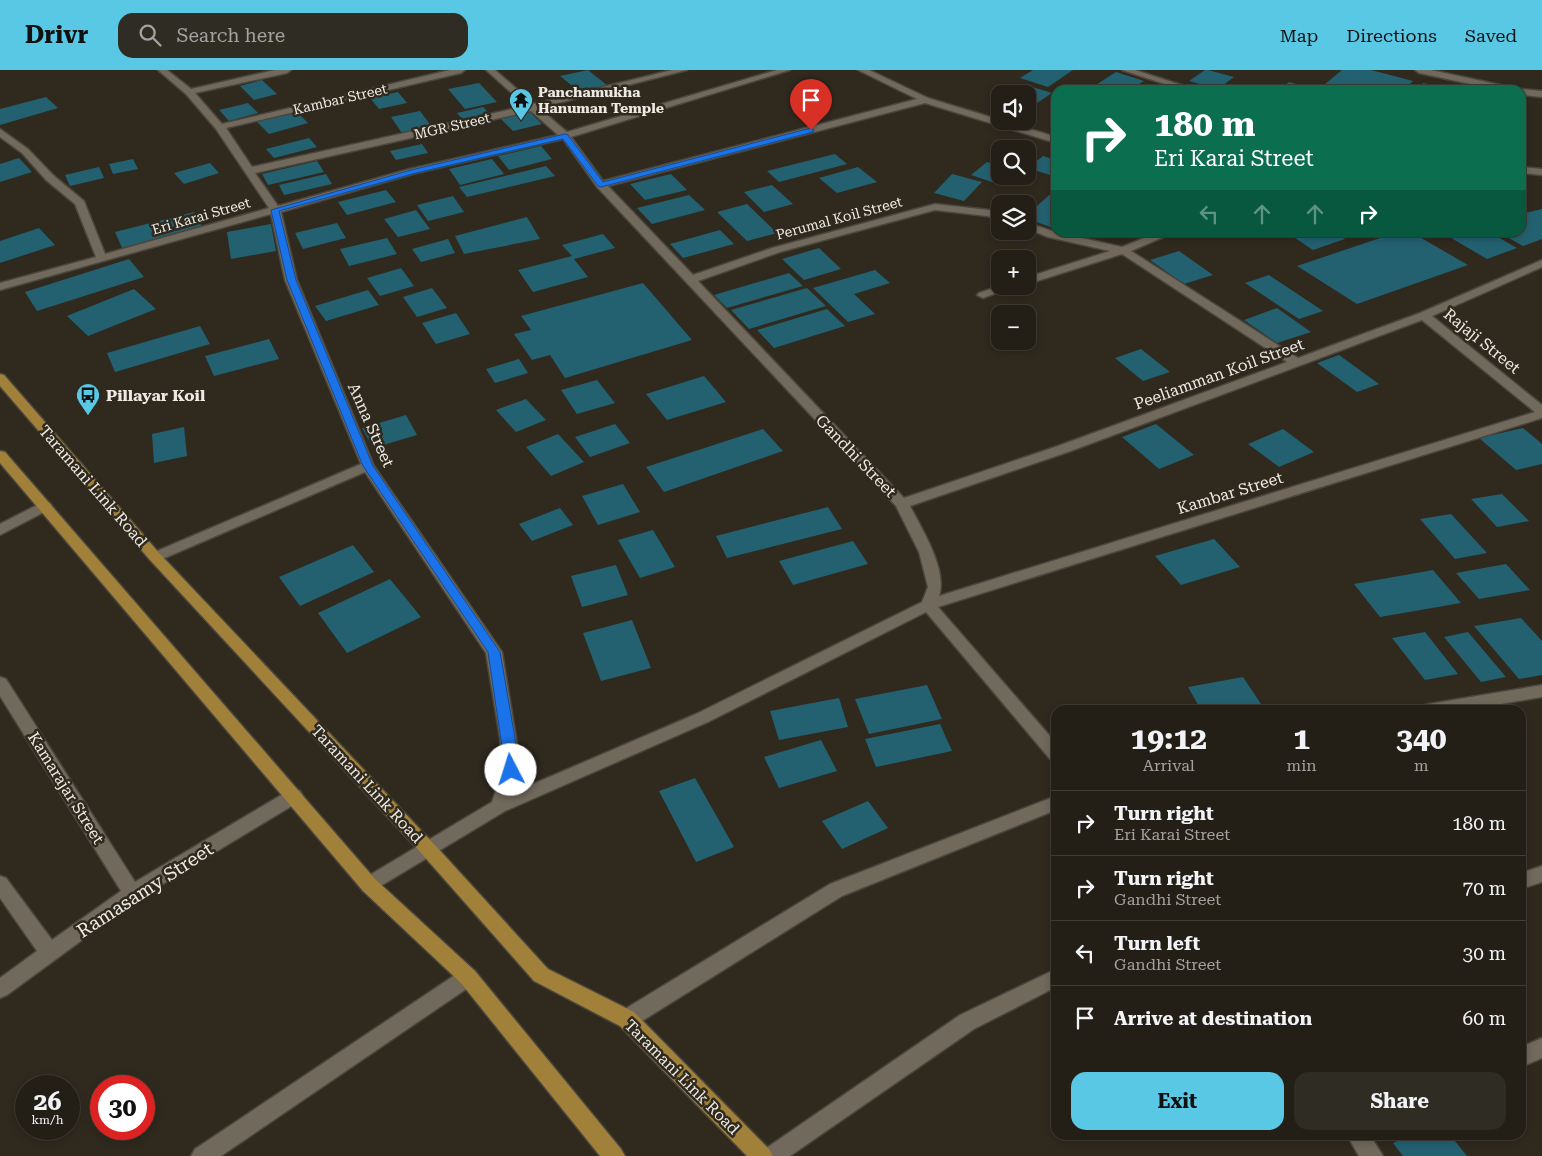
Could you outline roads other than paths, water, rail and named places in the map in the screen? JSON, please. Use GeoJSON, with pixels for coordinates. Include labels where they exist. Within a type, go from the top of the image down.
{"type":"FeatureCollection","features":[{"type":"Feature","properties":{"kind":"main road","name":"Taramani Link Road"},"geometry":{"type":"LineString","coordinates":[[0,378],[155,557],[428,849],[541,975],[627,1019],[762,1156]]}},
{"type":"Feature","properties":{"kind":"main road"},"geometry":{"type":"LineString","coordinates":[[0,455],[369,885],[468,977],[614,1156]]}},
{"type":"Feature","properties":{"kind":"street","name":"Anna Street"},"geometry":{"type":"LineString","coordinates":[[162,70],[189,92],[220,127],[275,210],[292,280],[368,466],[494,652],[508,738],[511,770],[499,806]]}},
{"type":"Feature","properties":{"kind":"street"},"geometry":{"type":"LineString","coordinates":[[189,92],[288,70]]}},
{"type":"Feature","properties":{"kind":"street","name":"Kambar Street"},"geometry":{"type":"LineString","coordinates":[[220,127],[461,70]]}},
{"type":"Feature","properties":{"kind":"street","name":"Gandhi Street"},"geometry":{"type":"LineString","coordinates":[[490,70],[565,136],[601,185],[902,504],[926,552],[935,587],[928,605]]}},
{"type":"Feature","properties":{"kind":"street","name":"MGR Street"},"geometry":{"type":"LineString","coordinates":[[249,172],[534,107],[682,70]]}},
{"type":"Feature","properties":{"kind":"street","name":"Eri Karai Street"},"geometry":{"type":"LineString","coordinates":[[0,287],[414,172],[565,136],[786,70]]}},
{"type":"Feature","properties":{"kind":"street"},"geometry":{"type":"LineString","coordinates":[[862,70],[925,100],[1051,138]]}},
{"type":"Feature","properties":{"kind":"street"},"geometry":{"type":"LineString","coordinates":[[1126,70],[1176,85]]}},
{"type":"Feature","properties":{"kind":"street"},"geometry":{"type":"LineString","coordinates":[[1419,70],[1487,85]]}},
{"type":"Feature","properties":{"kind":"street"},"geometry":{"type":"LineString","coordinates":[[1526,92],[1542,94]]}},
{"type":"Feature","properties":{"kind":"street"},"geometry":{"type":"LineString","coordinates":[[601,185],[925,100]]}},
{"type":"Feature","properties":{"kind":"street"},"geometry":{"type":"LineString","coordinates":[[0,132],[25,151],[50,178],[80,202],[102,258]]}},
{"type":"Feature","properties":{"kind":"street"},"geometry":{"type":"LineString","coordinates":[[1526,170],[1542,172]]}},
{"type":"Feature","properties":{"kind":"street","name":"Perumal Koil Street"},"geometry":{"type":"LineString","coordinates":[[690,280],[776,250],[935,207],[991,214]]}},
{"type":"Feature","properties":{"kind":"street"},"geometry":{"type":"LineString","coordinates":[[1036,229],[1051,235]]}},
{"type":"Feature","properties":{"kind":"street"},"geometry":{"type":"LineString","coordinates":[[1061,237],[1123,250],[1296,362]]}},
{"type":"Feature","properties":{"kind":"street"},"geometry":{"type":"LineString","coordinates":[[1036,278],[1157,237]]}},
{"type":"Feature","properties":{"kind":"street","name":"Peeliamman Koil Street"},"geometry":{"type":"LineString","coordinates":[[902,504],[1063,449],[1424,315],[1542,263]]}},
{"type":"Feature","properties":{"kind":"street"},"geometry":{"type":"LineString","coordinates":[[982,295],[991,292]]}},
{"type":"Feature","properties":{"kind":"street","name":"Rajaji Street"},"geometry":{"type":"LineString","coordinates":[[1424,315],[1542,413]]}},
{"type":"Feature","properties":{"kind":"street","name":"Kambar Street"},"geometry":{"type":"LineString","coordinates":[[369,885],[499,806],[702,718],[928,605],[1542,413]]}},
{"type":"Feature","properties":{"kind":"street"},"geometry":{"type":"LineString","coordinates":[[155,557],[368,466]]}},
{"type":"Feature","properties":{"kind":"street"},"geometry":{"type":"LineString","coordinates":[[0,530],[45,506]]}},
{"type":"Feature","properties":{"kind":"street"},"geometry":{"type":"LineString","coordinates":[[928,605],[1051,748]]}},
{"type":"Feature","properties":{"kind":"street","name":"Kamarajar Street"},"geometry":{"type":"LineString","coordinates":[[0,683],[132,894]]}},
{"type":"Feature","properties":{"kind":"street"},"geometry":{"type":"LineString","coordinates":[[1459,705],[1542,691]]}},
{"type":"Feature","properties":{"kind":"street","name":"Ramasamy Street"},"geometry":{"type":"LineString","coordinates":[[0,989],[132,894],[294,796]]}},
{"type":"Feature","properties":{"kind":"street"},"geometry":{"type":"LineString","coordinates":[[627,1019],[836,890],[1051,805]]}},
{"type":"Feature","properties":{"kind":"street"},"geometry":{"type":"LineString","coordinates":[[1526,879],[1542,874]]}},
{"type":"Feature","properties":{"kind":"street"},"geometry":{"type":"LineString","coordinates":[[0,884],[50,953]]}},
{"type":"Feature","properties":{"kind":"street"},"geometry":{"type":"LineString","coordinates":[[202,1156],[468,977]]}},
{"type":"Feature","properties":{"kind":"street"},"geometry":{"type":"LineString","coordinates":[[772,1156],[967,1022],[1051,980]]}},
{"type":"Feature","properties":{"kind":"street"},"geometry":{"type":"LineString","coordinates":[[1526,1055],[1542,1048]]}},
{"type":"Feature","properties":{"kind":"street"},"geometry":{"type":"LineString","coordinates":[[1361,1140],[1372,1156]]}},
{"type":"Feature","properties":{"kind":"place","name":"Panchamukha Hanuman Temple"},"geometry":{"type":"Point","coordinates":[521,121]}},
{"type":"Feature","properties":{"kind":"place","name":"Pillayar Koil"},"geometry":{"type":"Point","coordinates":[88,416]}}]}
